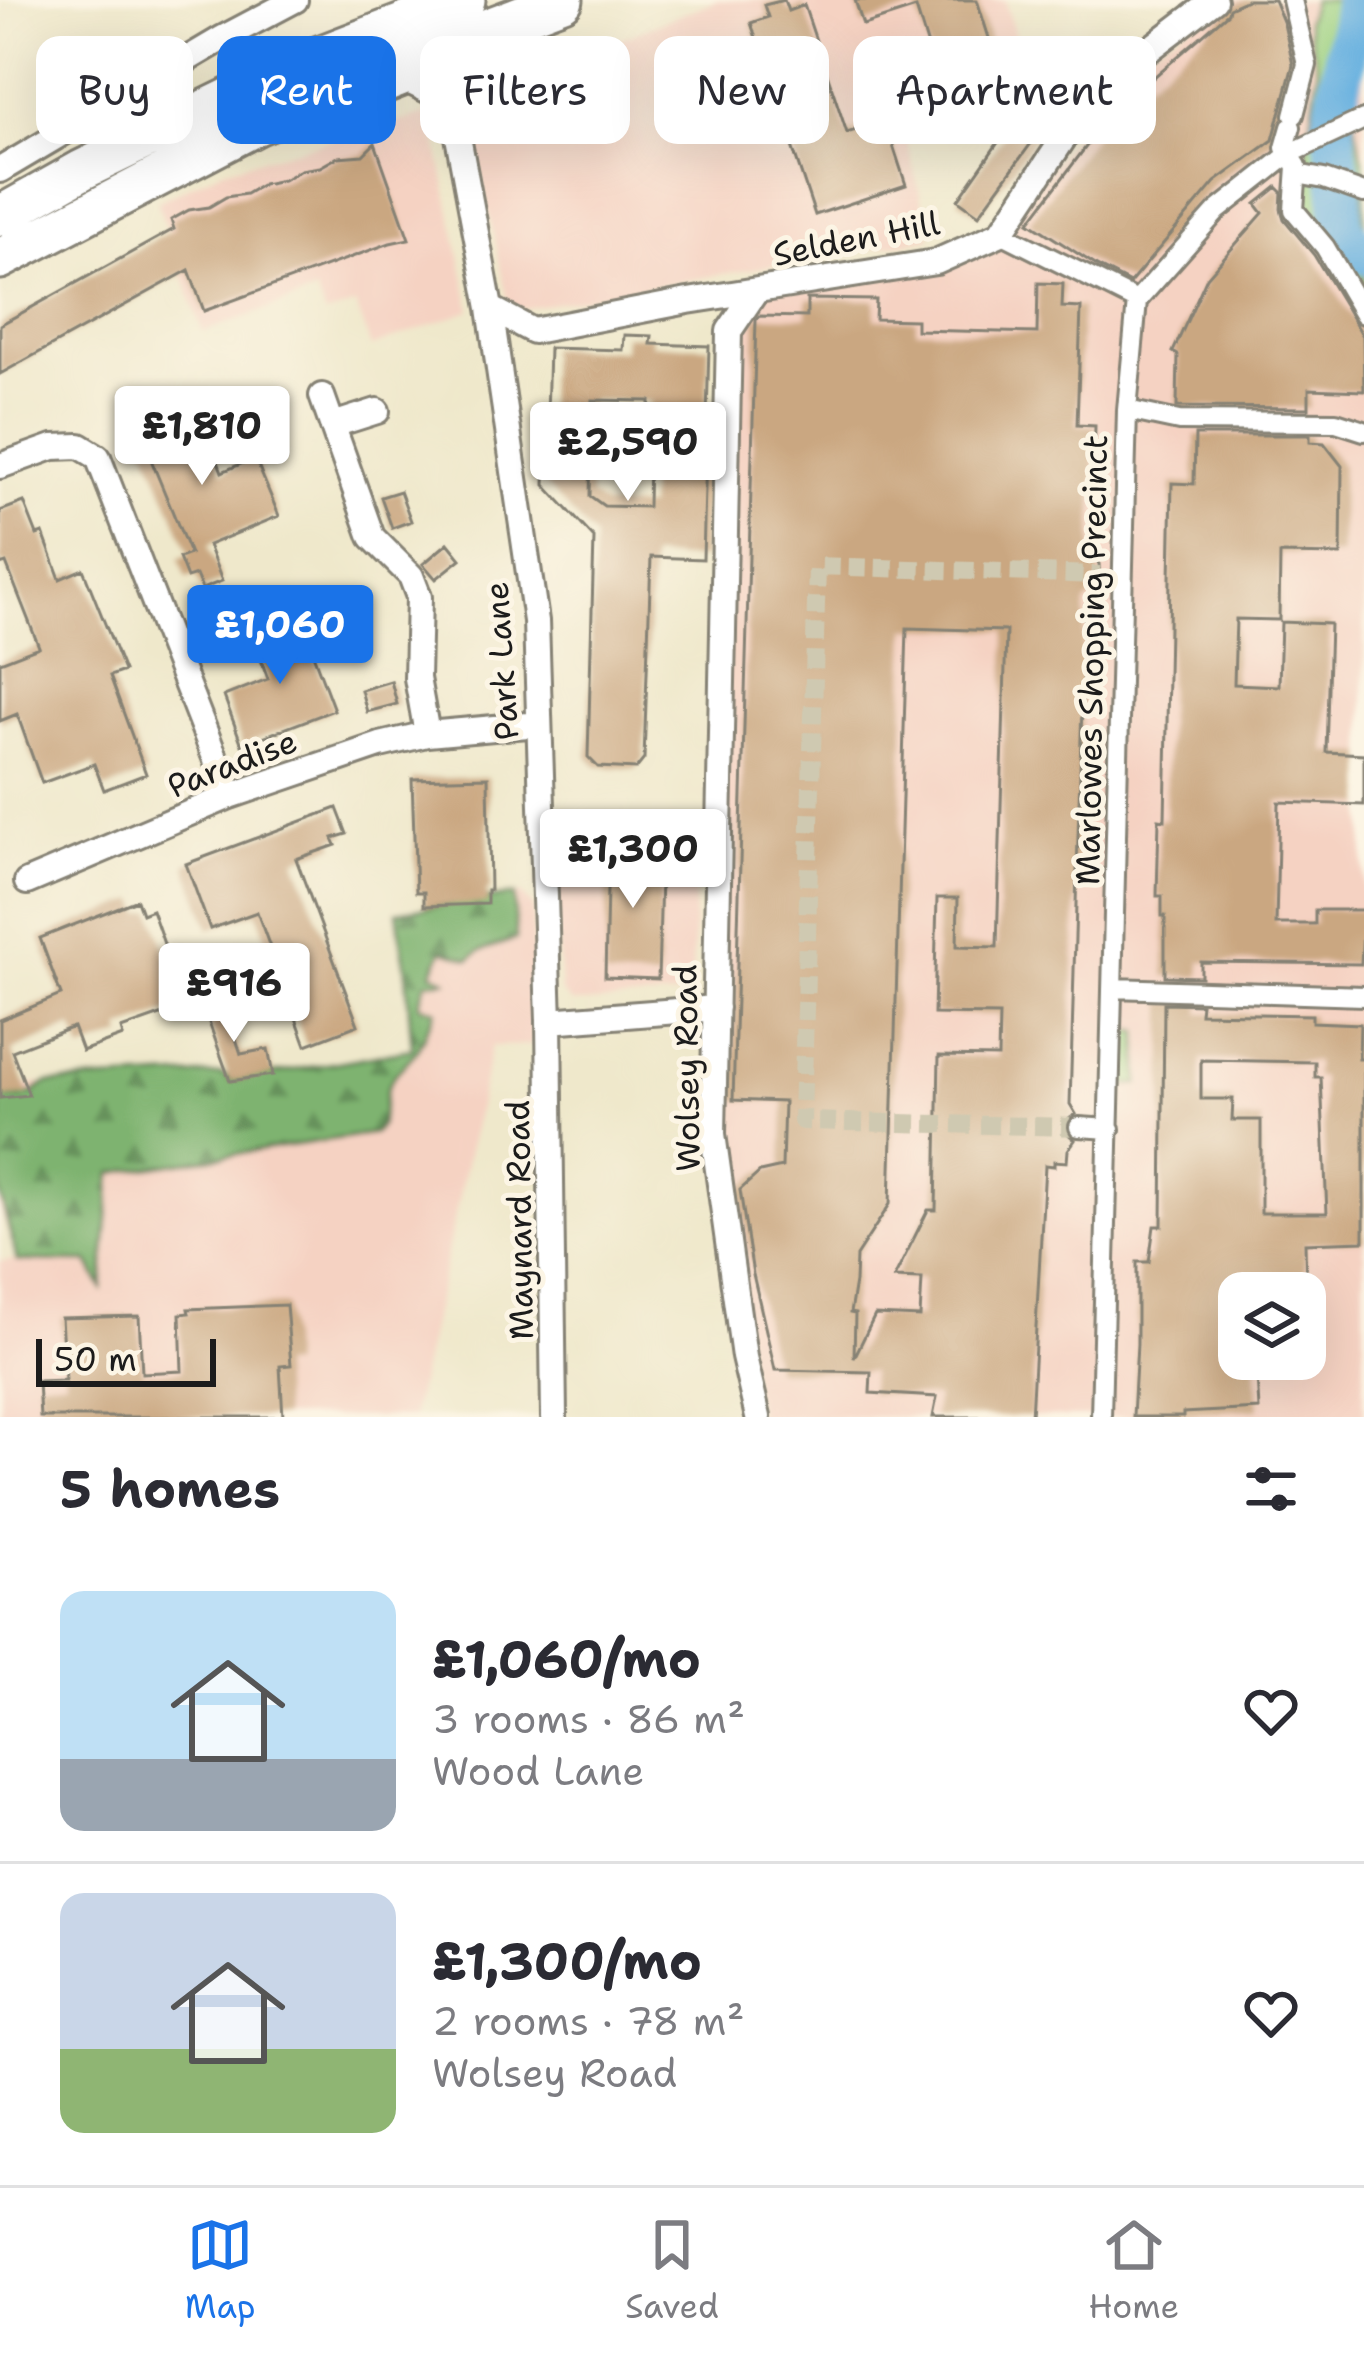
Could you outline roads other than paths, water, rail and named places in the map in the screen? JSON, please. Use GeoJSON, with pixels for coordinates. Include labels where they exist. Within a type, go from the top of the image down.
{"type":"FeatureCollection","features":[{"type":"Feature","properties":{"kind":"main road"},"geometry":{"type":"LineString","coordinates":[[0,216],[82,170],[304,62],[473,15],[548,4]]}},
{"type":"Feature","properties":{"kind":"main road"},"geometry":{"type":"LineString","coordinates":[[396,55],[473,15]]}},
{"type":"Feature","properties":{"kind":"main road"},"geometry":{"type":"LineString","coordinates":[[0,259],[221,144]]}},
{"type":"Feature","properties":{"kind":"street"},"geometry":{"type":"LineString","coordinates":[[0,170],[295,0]]}},
{"type":"Feature","properties":{"kind":"street"},"geometry":{"type":"LineString","coordinates":[[1214,0],[1096,91],[1001,233],[1137,301],[1217,211],[1289,154],[1364,119]]}},
{"type":"Feature","properties":{"kind":"street"},"geometry":{"type":"LineString","coordinates":[[1292,0],[1306,65],[1285,148],[1297,166],[1294,210],[1325,247],[1364,314]]}},
{"type":"Feature","properties":{"kind":"street","name":"Park Lane"},"geometry":{"type":"LineString","coordinates":[[459,144],[500,370],[536,621],[549,1021]]}},
{"type":"Feature","properties":{"kind":"street"},"geometry":{"type":"LineString","coordinates":[[1297,175],[1364,194]]}},
{"type":"Feature","properties":{"kind":"street","name":"Selden Hill"},"geometry":{"type":"LineString","coordinates":[[533,332],[936,262],[1001,233]]}},
{"type":"Feature","properties":{"kind":"street"},"geometry":{"type":"LineString","coordinates":[[688,302],[729,331],[756,291]]}},
{"type":"Feature","properties":{"kind":"street","name":"Marlowes Shopping Precinct"},"geometry":{"type":"LineString","coordinates":[[1101,1417],[1127,410],[1137,301]]}},
{"type":"Feature","properties":{"kind":"street"},"geometry":{"type":"LineString","coordinates":[[490,308],[533,332],[500,370]]}},
{"type":"Feature","properties":{"kind":"street","name":"Wolsey Road"},"geometry":{"type":"LineString","coordinates":[[729,331],[713,1134],[744,1357],[758,1417]]}},
{"type":"Feature","properties":{"kind":"street"},"geometry":{"type":"LineString","coordinates":[[322,395],[372,537],[411,576],[419,597],[417,678],[427,734]]}},
{"type":"Feature","properties":{"kind":"street"},"geometry":{"type":"LineString","coordinates":[[1127,410],[1179,421],[1336,422],[1364,430]]}},
{"type":"Feature","properties":{"kind":"street"},"geometry":{"type":"LineString","coordinates":[[333,425],[377,411]]}},
{"type":"Feature","properties":{"kind":"street"},"geometry":{"type":"LineString","coordinates":[[0,466],[53,447],[80,446],[98,457],[230,796]]}},
{"type":"Feature","properties":{"kind":"street"},"geometry":{"type":"LineString","coordinates":[[1100,575],[1123,576]]}},
{"type":"Feature","properties":{"kind":"street","name":"Paradise"},"geometry":{"type":"LineString","coordinates":[[27,883],[230,796],[380,745],[427,734],[539,724]]}},
{"type":"Feature","properties":{"kind":"street"},"geometry":{"type":"LineString","coordinates":[[1113,988],[1364,996]]}},
{"type":"Feature","properties":{"kind":"street"},"geometry":{"type":"LineString","coordinates":[[549,1021],[716,1008]]}},
{"type":"Feature","properties":{"kind":"street","name":"Maynard Road"},"geometry":{"type":"LineString","coordinates":[[549,1021],[554,1417]]}},
{"type":"Feature","properties":{"kind":"street"},"geometry":{"type":"LineString","coordinates":[[1078,1127],[1110,1129]]}},
{"type":"Feature","properties":{"kind":"waterway"},"geometry":{"type":"LineString","coordinates":[[1355,0],[1333,124],[1341,226],[1364,253]]}},
{"type":"Feature","properties":{"kind":"tunnel"},"geometry":{"type":"LineString","coordinates":[[1079,1127],[802,1121],[817,566],[1100,575]]}}]}
